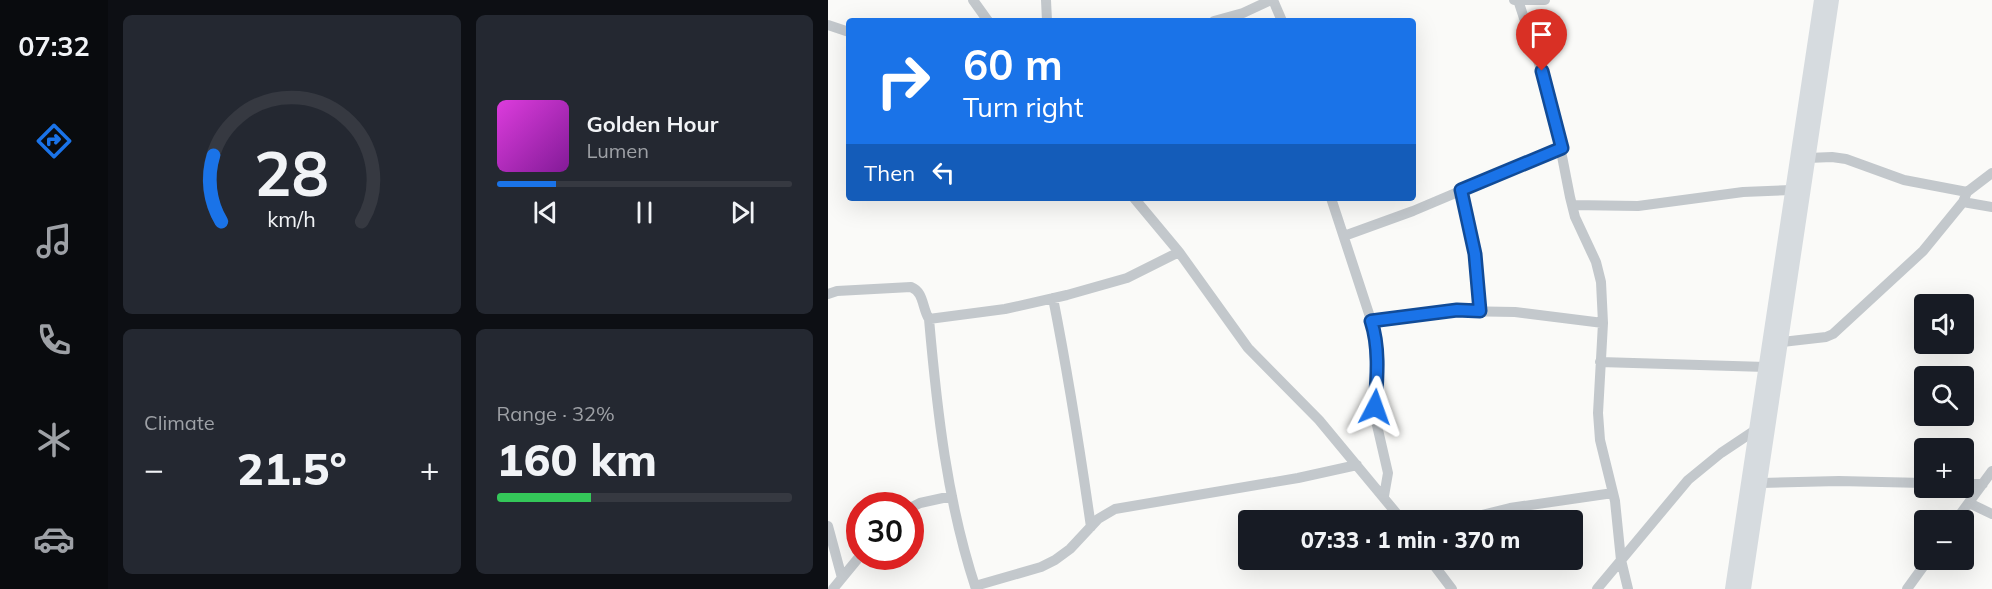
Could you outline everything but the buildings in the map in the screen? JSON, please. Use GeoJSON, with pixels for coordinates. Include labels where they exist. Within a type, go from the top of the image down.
{"type":"FeatureCollection","features":[{"type":"Feature","properties":{"kind":"main road"},"geometry":{"type":"LineString","coordinates":[[1732,589],[1821,0]]}},
{"type":"Feature","properties":{"kind":"main road"},"geometry":{"type":"LineString","coordinates":[[1744,589],[1832,0]]}},
{"type":"Feature","properties":{"kind":"street"},"geometry":{"type":"LineString","coordinates":[[973,0],[986,18]]}},
{"type":"Feature","properties":{"kind":"street"},"geometry":{"type":"LineString","coordinates":[[1046,0],[1047,18]]}},
{"type":"Feature","properties":{"kind":"street"},"geometry":{"type":"LineString","coordinates":[[1225,18],[1272,0],[1281,18]]}},
{"type":"Feature","properties":{"kind":"street"},"geometry":{"type":"LineString","coordinates":[[1545,0],[1517,0],[1551,100],[1572,205],[1602,282],[1603,323],[1598,413],[1600,440],[1613,493],[1621,560],[1628,589]]}},
{"type":"Feature","properties":{"kind":"street"},"geometry":{"type":"LineString","coordinates":[[828,25],[846,31]]}},
{"type":"Feature","properties":{"kind":"street"},"geometry":{"type":"LineString","coordinates":[[1344,236],[1413,211],[1562,148]]}},
{"type":"Feature","properties":{"kind":"street"},"geometry":{"type":"LineString","coordinates":[[1808,158],[1846,159],[1904,180],[1992,207]]}},
{"type":"Feature","properties":{"kind":"street"},"geometry":{"type":"LineString","coordinates":[[1782,342],[1826,337],[1833,334],[1923,251],[1965,197],[1992,173]]}},
{"type":"Feature","properties":{"kind":"street"},"geometry":{"type":"LineString","coordinates":[[1461,190],[1475,254],[1480,311]]}},
{"type":"Feature","properties":{"kind":"street"},"geometry":{"type":"LineString","coordinates":[[1572,205],[1638,206],[1743,192],[1792,190]]}},
{"type":"Feature","properties":{"kind":"street"},"geometry":{"type":"LineString","coordinates":[[1136,201],[1179,252],[1248,348],[1319,420],[1394,510]]}},
{"type":"Feature","properties":{"kind":"street"},"geometry":{"type":"LineString","coordinates":[[1332,201],[1371,321],[1375,342],[1376,421],[1388,473],[1384,496]]}},
{"type":"Feature","properties":{"kind":"street"},"geometry":{"type":"LineString","coordinates":[[929,319],[1005,309],[1053,298],[1127,278],[1179,252]]}},
{"type":"Feature","properties":{"kind":"street"},"geometry":{"type":"LineString","coordinates":[[831,291],[911,286],[920,294],[924,311],[929,319],[936,399],[952,496],[963,552],[975,587],[1041,567],[1055,560],[1070,549],[1098,519],[1122,507],[1298,478],[1357,465]]}},
{"type":"Feature","properties":{"kind":"street"},"geometry":{"type":"LineString","coordinates":[[1053,298],[1070,385],[1091,527]]}},
{"type":"Feature","properties":{"kind":"street"},"geometry":{"type":"LineString","coordinates":[[1371,321],[1457,310],[1515,312],[1603,323]]}},
{"type":"Feature","properties":{"kind":"street"},"geometry":{"type":"LineString","coordinates":[[1600,362],[1766,367]]}},
{"type":"Feature","properties":{"kind":"street"},"geometry":{"type":"LineString","coordinates":[[1597,589],[1688,480],[1721,453],[1757,429]]}},
{"type":"Feature","properties":{"kind":"street"},"geometry":{"type":"LineString","coordinates":[[1964,510],[1992,471]]}},
{"type":"Feature","properties":{"kind":"street"},"geometry":{"type":"LineString","coordinates":[[1761,483],[1839,481],[1914,483]]}},
{"type":"Feature","properties":{"kind":"street"},"geometry":{"type":"LineString","coordinates":[[1974,484],[1983,484]]}},
{"type":"Feature","properties":{"kind":"street"},"geometry":{"type":"LineString","coordinates":[[1502,510],[1613,493]]}},
{"type":"Feature","properties":{"kind":"street"},"geometry":{"type":"LineString","coordinates":[[924,502],[952,496]]}},
{"type":"Feature","properties":{"kind":"street"},"geometry":{"type":"LineString","coordinates":[[1969,503],[1992,514]]}},
{"type":"Feature","properties":{"kind":"street"},"geometry":{"type":"LineString","coordinates":[[828,526],[842,578]]}},
{"type":"Feature","properties":{"kind":"street"},"geometry":{"type":"LineString","coordinates":[[833,589],[849,570]]}},
{"type":"Feature","properties":{"kind":"street"},"geometry":{"type":"LineString","coordinates":[[1438,570],[1452,589]]}},
{"type":"Feature","properties":{"kind":"street"},"geometry":{"type":"LineString","coordinates":[[1907,589],[1921,570]]}},
{"type":"Feature","properties":{"kind":"route"},"geometry":{"type":"LineString","coordinates":[[1375,407],[1377,369],[1371,321],[1457,310],[1480,311],[1475,254],[1461,190],[1562,148],[1542,71]]}}]}
